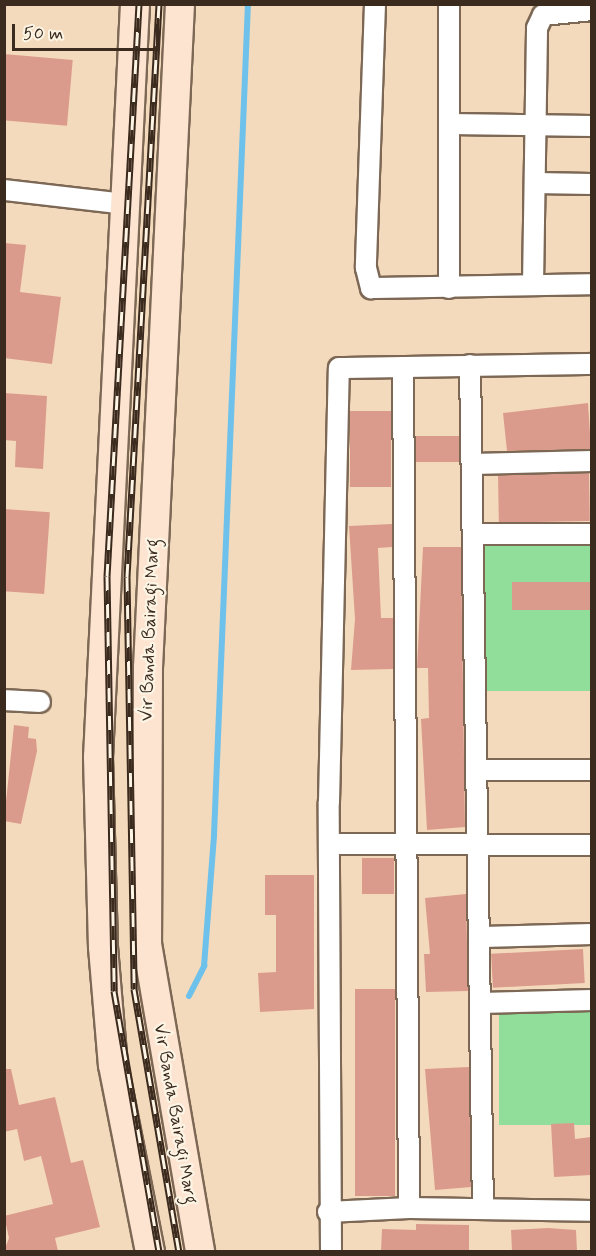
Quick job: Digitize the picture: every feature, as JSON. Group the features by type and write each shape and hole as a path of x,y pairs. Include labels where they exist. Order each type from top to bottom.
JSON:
{"main road":[{"path":"135,4 98,757 103,947 113,1065 150,1251"},
{"name":"Vir Banda Bairagi Marg","path":"180,4 148,668 147,944 200,1251"}],"street":[{"path":"375,4 366,280 381,290 591,284"},
{"path":"449,4 449,288"},
{"path":"533,285 538,20 591,10"},
{"path":"450,124 536,128 591,126"},
{"path":"535,183 591,184"},
{"path":"4,190 125,204"},
{"path":"470,364 475,534 479,846 483,937 481,1002 483,1208"},
{"path":"331,1251 328,1212 329,844 339,368 470,364 591,364"},
{"path":"403,367 410,1208"},
{"path":"473,464 591,461"},
{"path":"475,534 591,534"},
{"path":"4,700 40,702"},
{"path":"478,770 591,770"},
{"path":"329,844 591,845"},
{"path":"483,937 591,934"},
{"path":"481,1002 591,1000"},
{"path":"328,1212 410,1208 591,1211"}],"green space":[{"path":"478,541 591,541 591,691 478,691"},
{"path":"499,1002 591,1002 591,1125 499,1125"}],"building":[{"path":"4,54 73,60 67,126 4,120"},
{"path":"4,243 26,245 20,292 61,297 52,364 4,358"},
{"path":"4,393 47,396 43,469 15,467 16,441 4,440"},
{"path":"588,403 591,449 507,451 503,413"},
{"path":"350,411 391,411 391,487 350,487"},
{"path":"416,436 459,436 459,462 416,462"},
{"path":"589,473 590,521 499,523 498,475"},
{"path":"4,509 50,512 44,594 4,591"},
{"path":"392,524 392,547 378,548 381,618 393,618 393,669 351,670 355,619 349,526"},
{"path":"423,547 461,547 465,827 427,830 421,719 429,718 428,668 417,668"},
{"path":"512,582 591,582 591,610 512,610"},
{"path":"14,725 29,727 28,738 36,739 37,751 21,824 4,821"},
{"path":"362,858 394,858 394,894 362,894"},
{"path":"265,875 314,875 314,1009 260,1012 258,973 276,972 276,915 265,915"},
{"path":"466,894 468,991 426,992 424,954 430,954 425,898"},
{"path":"583,949 585,983 493,988 491,954"},
{"path":"355,989 395,989 395,1196 355,1196"},
{"path":"469,1067 471,1187 435,1190 425,1069"},
{"path":"4,1069 11,1069 19,1105 55,1097 71,1163 83,1160 100,1227 55,1238 58,1251 4,1251 9,1238 4,1216 53,1204 41,1156 24,1161 17,1129 4,1132"},
{"path":"574,1123 575,1139 591,1137 591,1175 554,1177 551,1124"},
{"path":"416,1224 469,1225 469,1251 381,1251 382,1229 416,1230"},
{"path":"548,1228 576,1230 577,1251 512,1251 511,1230"}],"waterway":[{"path":"189,996 204,966 214,835 248,4"}],"railway":[{"path":"139,4 107,576 114,991 159,1252"},
{"path":"159,4 127,577 134,989 179,1252"}]}
